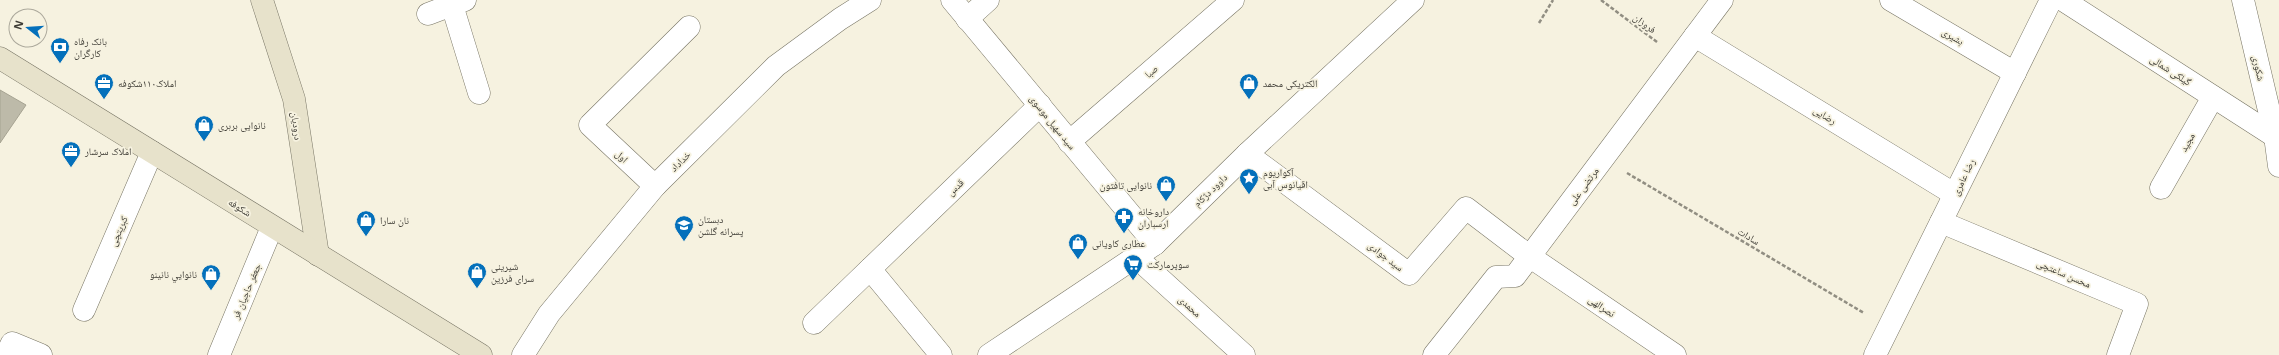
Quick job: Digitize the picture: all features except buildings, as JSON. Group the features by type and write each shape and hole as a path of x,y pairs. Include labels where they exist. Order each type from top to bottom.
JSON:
{"main road":[{"name":"درودیان","path":"262,0 294,99 301,156 318,255"},
{"name":"شکوفه","path":"0,58 318,255 468,352"}],"street":[{"name":"خداداد","path":"524,355 549,314 655,186 776,66 840,19 870,0"},
{"name":"سید سهیل موسوی","path":"952,0 1155,244"},
{"path":"967,19 988,0"},
{"name":"صبا","path":"1069,142 1233,0"},
{"name":"داوود دژکام","path":"989,355 1155,244 1247,154 1413,0"},
{"name":"مرتضی علی","path":"1434,355 1496,277 1514,276 1722,0"},
{"name":"بشیری","path":"1890,0 2015,73"},
{"name":"رضا عامری","path":"1874,355 2051,0"},
{"name":"گيلکی شمالی","path":"2064,0 2277,138"},
{"name":"شکوری","path":"2243,0 2277,138 2279,166"},
{"path":"428,14 459,2 479,93"},
{"name":"اول","path":"655,186 590,125 689,27"},
{"name":"رضایی","path":"1695,36 1954,194"},
{"name":"مجید","path":"2161,188 2213,96"},
{"name":"قدس","path":"814,323 1040,104"},
{"name":"کبریتچی","path":"84,310 152,152"},
{"name":"سید جوادی","path":"1247,154 1409,274 1466,208 1529,256"},
{"name":"محسن ساعتچی","path":"1941,222 2137,304 2118,355"},
{"name":"جعفر حاجیان فر","path":"219,355 272,227"},
{"name":"نصرالهی","path":"1529,256 1675,355"},
{"name":"محمدی","path":"1136,257 1244,355"},
{"path":"870,269 941,355"},
{"path":"9,349 42,355"}],"path":[{"path":"1540,23 1553,0"},
{"name":"فروزان","path":"1601,0 1679,58"},
{"name":"سادات","path":"1603,159 1888,327"}],"place":[{"name":"بانک رفاه کارگران","path":"60,64"},
{"name":"املاک۱۱۰شکوفه","path":"104,100"},
{"name":"الکتریکی محمد","path":"1249,100"},
{"name":"نانوایی بربری","path":"204,142"},
{"name":"املاک سرشار","path":"71,168"},
{"name":"آکواریوم اقیانوس آبی","path":"1249,195"},
{"name":"نانوایی تافتون","path":"1166,202"},
{"name":"داروخانه ارسباران","path":"1124,234"},
{"name":"نان سارا","path":"366,237"},
{"name":"دبستان پسرانه گلشن","path":"684,242"},
{"name":"عطاری کاویانی","path":"1078,260"},
{"name":"سوپرمارکت","path":"1133,281"},
{"name":"شیرینی سرای فرزین","path":"477,289"},
{"name":"نانوايي نانينو","path":"211,291"}]}
